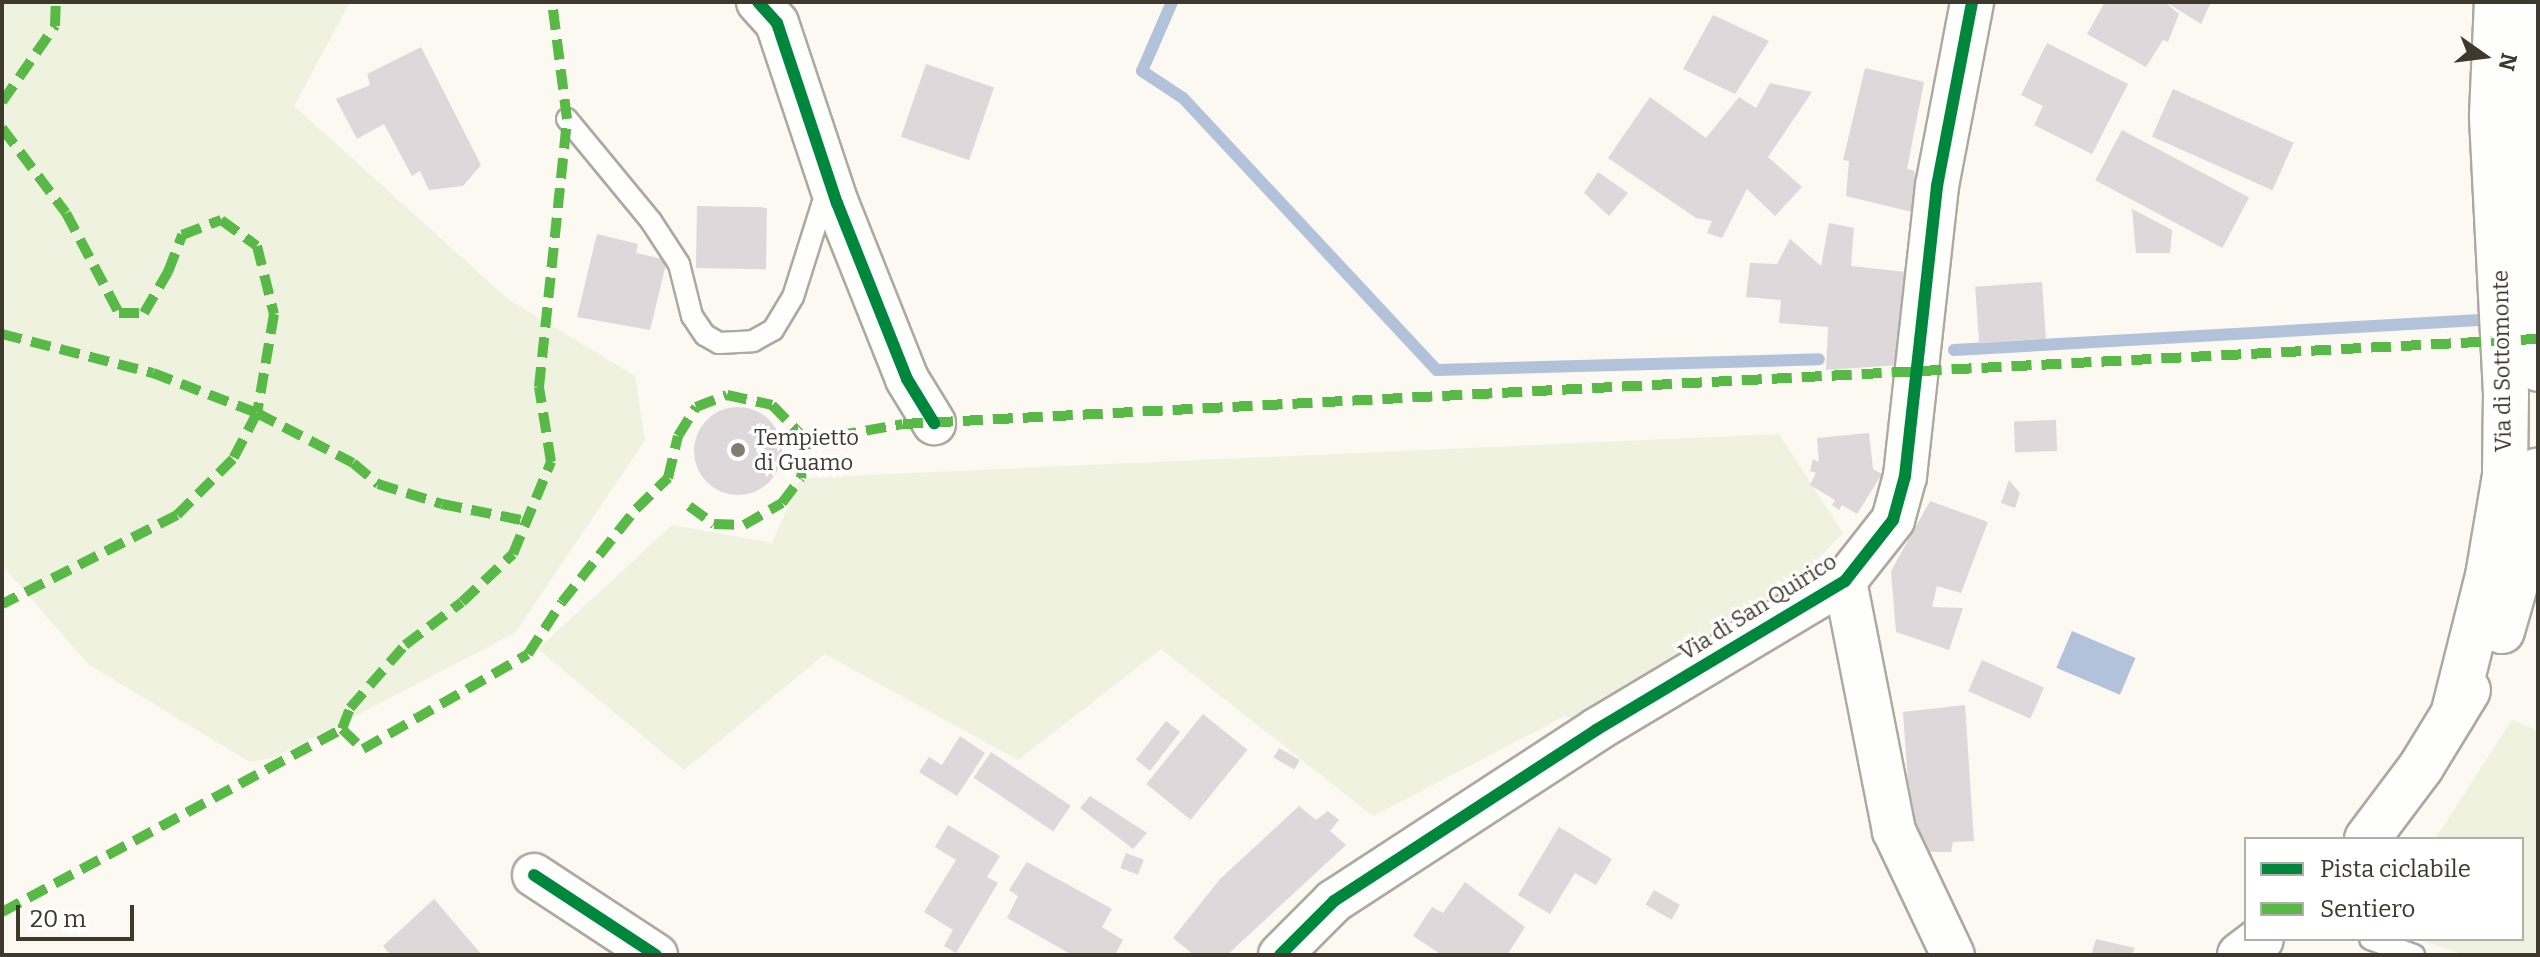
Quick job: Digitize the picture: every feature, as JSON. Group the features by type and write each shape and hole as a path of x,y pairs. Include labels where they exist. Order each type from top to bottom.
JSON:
{"main road":[{"name":"Via di Sottomonte","path":"2453,715 2488,576 2505,475 2506,394 2492,115 2497,2"},
{"name":"Via di Sottomonte","path":"2528,2 2525,147 2538,324 2538,369"},
{"name":"Via di Sottomonte","path":"2368,837 2453,715 2501,632 2531,530 2538,470"},
{"path":"2240,955 2258,941"}],"street":[{"path":"758,2 777,23 837,203 907,379 934,423"},
{"name":"Via di San Quirico","path":"1280,955 1334,901 1596,730 1845,581 1893,520 1905,476 1937,186 1972,2"},
{"path":"1845,581 1894,831 1953,955"},
{"path":"534,875 656,955"}],"lane":[{"path":"567,119 651,221 679,264 692,316 705,335 719,343 753,341 773,330 793,297 822,205 837,203"},
{"path":"2376,941 2414,955"}],"green space":[{"path":"2,2 350,2 294,106 509,300 635,376 645,440 515,633 276,757 250,762 88,664 2,565"},
{"path":"1779,434 1843,533 1799,578 1596,730 1565,716 1373,816 1161,649 1018,760 825,654 684,770 538,649 672,525 772,543 801,478"},
{"path":"2512,720 2538,731 2538,955 2465,955 2423,941 2524,941 2524,837 2436,837"}],"water":[{"path":"2072,631 2136,658 2120,695 2056,668"}],"building":[{"path":"2105,2 2165,2 2179,14 2168,42 2163,40 2146,67 2087,34"},
{"path":"2166,2 2211,2 2201,24"},
{"path":"1713,15 1769,41 1735,94 1683,69"},
{"path":"2047,43 2128,84 2092,154 2034,125 2043,106 2021,95"},
{"path":"421,47 481,165 463,186 429,190 420,171 412,176 384,124 357,139 336,99 370,85 367,74"},
{"path":"926,64 994,87 969,160 901,137"},
{"path":"1865,68 1924,82 1907,169 1915,171 1912,212 1846,196 1849,161 1843,160"},
{"path":"1770,83 1812,92 1768,157 1802,187 1775,216 1747,189 1722,238 1707,233 1712,221 1696,218 1608,158 1650,97 1706,138 1739,97 1756,108"},
{"path":"2173,89 2294,143 2272,190 2152,137"},
{"path":"2122,130 2249,198 2222,248 2095,180"},
{"path":"1598,172 1628,193 1609,216 1584,193"},
{"path":"697,206 767,207 766,269 696,268"},
{"path":"2132,209 2172,230 2170,253 2136,253"},
{"path":"1829,223 1854,228 1851,266 1906,272 1900,365 1826,370 1828,327 1779,323 1781,300 1746,297 1750,263 1777,264 1790,239 1821,266"},
{"path":"597,234 638,244 636,253 667,260 650,330 577,317"},
{"path":"2042,282 2046,339 1979,344 1975,287"},
{"name":"Tempietto di Guamo","path":"738,407 755,411 769,420 778,434 782,451 778,468 769,482 755,491 738,495 721,491 707,482 698,468 694,451 698,434 707,420 721,411"},
{"path":"2056,420 2057,451 2015,452 2014,421"},
{"path":"1869,433 1873,469 1882,474 1857,514 1842,505 1839,510 1832,505 1835,500 1810,485 1816,473 1810,471 1813,459 1819,462 1817,438"},
{"path":"2009,480 2020,493 2015,508 2001,503"},
{"path":"1930,501 1988,522 1961,593 1937,586 1932,607 1963,608 1949,650 1896,632 1891,571"},
{"path":"1982,660 2044,688 2030,719 1968,691"},
{"path":"1965,705 1974,841 1953,842 1951,852 1919,852 1912,840 1903,712"},
{"path":"1203,714 1247,750 1191,820 1146,784"},
{"path":"1166,721 1180,732 1150,771 1136,760"},
{"path":"960,736 985,753 957,796 919,772 929,757 942,765"},
{"path":"1279,748 1300,760 1294,770 1274,758"},
{"path":"991,752 1071,806 1053,831 974,778"},
{"path":"1090,796 1147,833 1133,849 1080,808"},
{"path":"1299,806 1316,820 1328,811 1339,820 1330,831 1346,845 1227,955 1194,955 1173,938 1220,879"},
{"path":"948,825 1000,856 987,877 998,883 956,953 944,946 953,930 924,912 956,860 935,847"},
{"path":"1559,827 1612,859 1596,885 1575,873 1550,914 1518,895"},
{"path":"1126,853 1144,860 1138,875 1120,868"},
{"path":"1027,862 1112,909 1102,927 1123,940 1115,955 1072,955 1007,918 1018,896 1009,890"},
{"path":"1465,882 1525,927 1507,955 1442,955 1413,936 1432,907 1443,913"},
{"path":"1654,890 1680,905 1671,920 1646,905"},
{"path":"434,899 482,955 391,955 383,946"},
{"path":"2096,939 2135,948 2132,955 2091,955"}],"waterway":[{"path":"1172,2 1142,71 1183,98 1437,370 1819,359"},
{"path":"1954,350 2479,320"}],"marked path":[{"path":"2,102 55,26 56,2"},
{"path":"342,729 350,708 405,645 462,602 513,554 551,462 539,387 567,119 552,2"},
{"path":"2,128 66,213 119,313 144,313 168,272 182,235 221,220 257,246 274,314 257,413 233,459 177,515 2,604"},
{"path":"2,334 153,373 257,413 353,463 378,484 442,504 526,521"},
{"path":"2,912 342,729 363,749 528,654 562,602 636,509 668,478 678,436 696,407 727,395 772,405 807,441 903,424 2538,339"},
{"path":"689,506 714,524 744,525 782,503 801,478 807,441"}],"cycle path":[{"path":"758,2 777,23 837,203 907,379 934,423"},
{"path":"1280,955 1334,901 1596,730 1845,581 1893,520 1905,476 1937,186 1972,2"},
{"path":"534,875 656,955"}],"place":[{"name":"Tempietto di Guamo","path":"738,450"}]}
